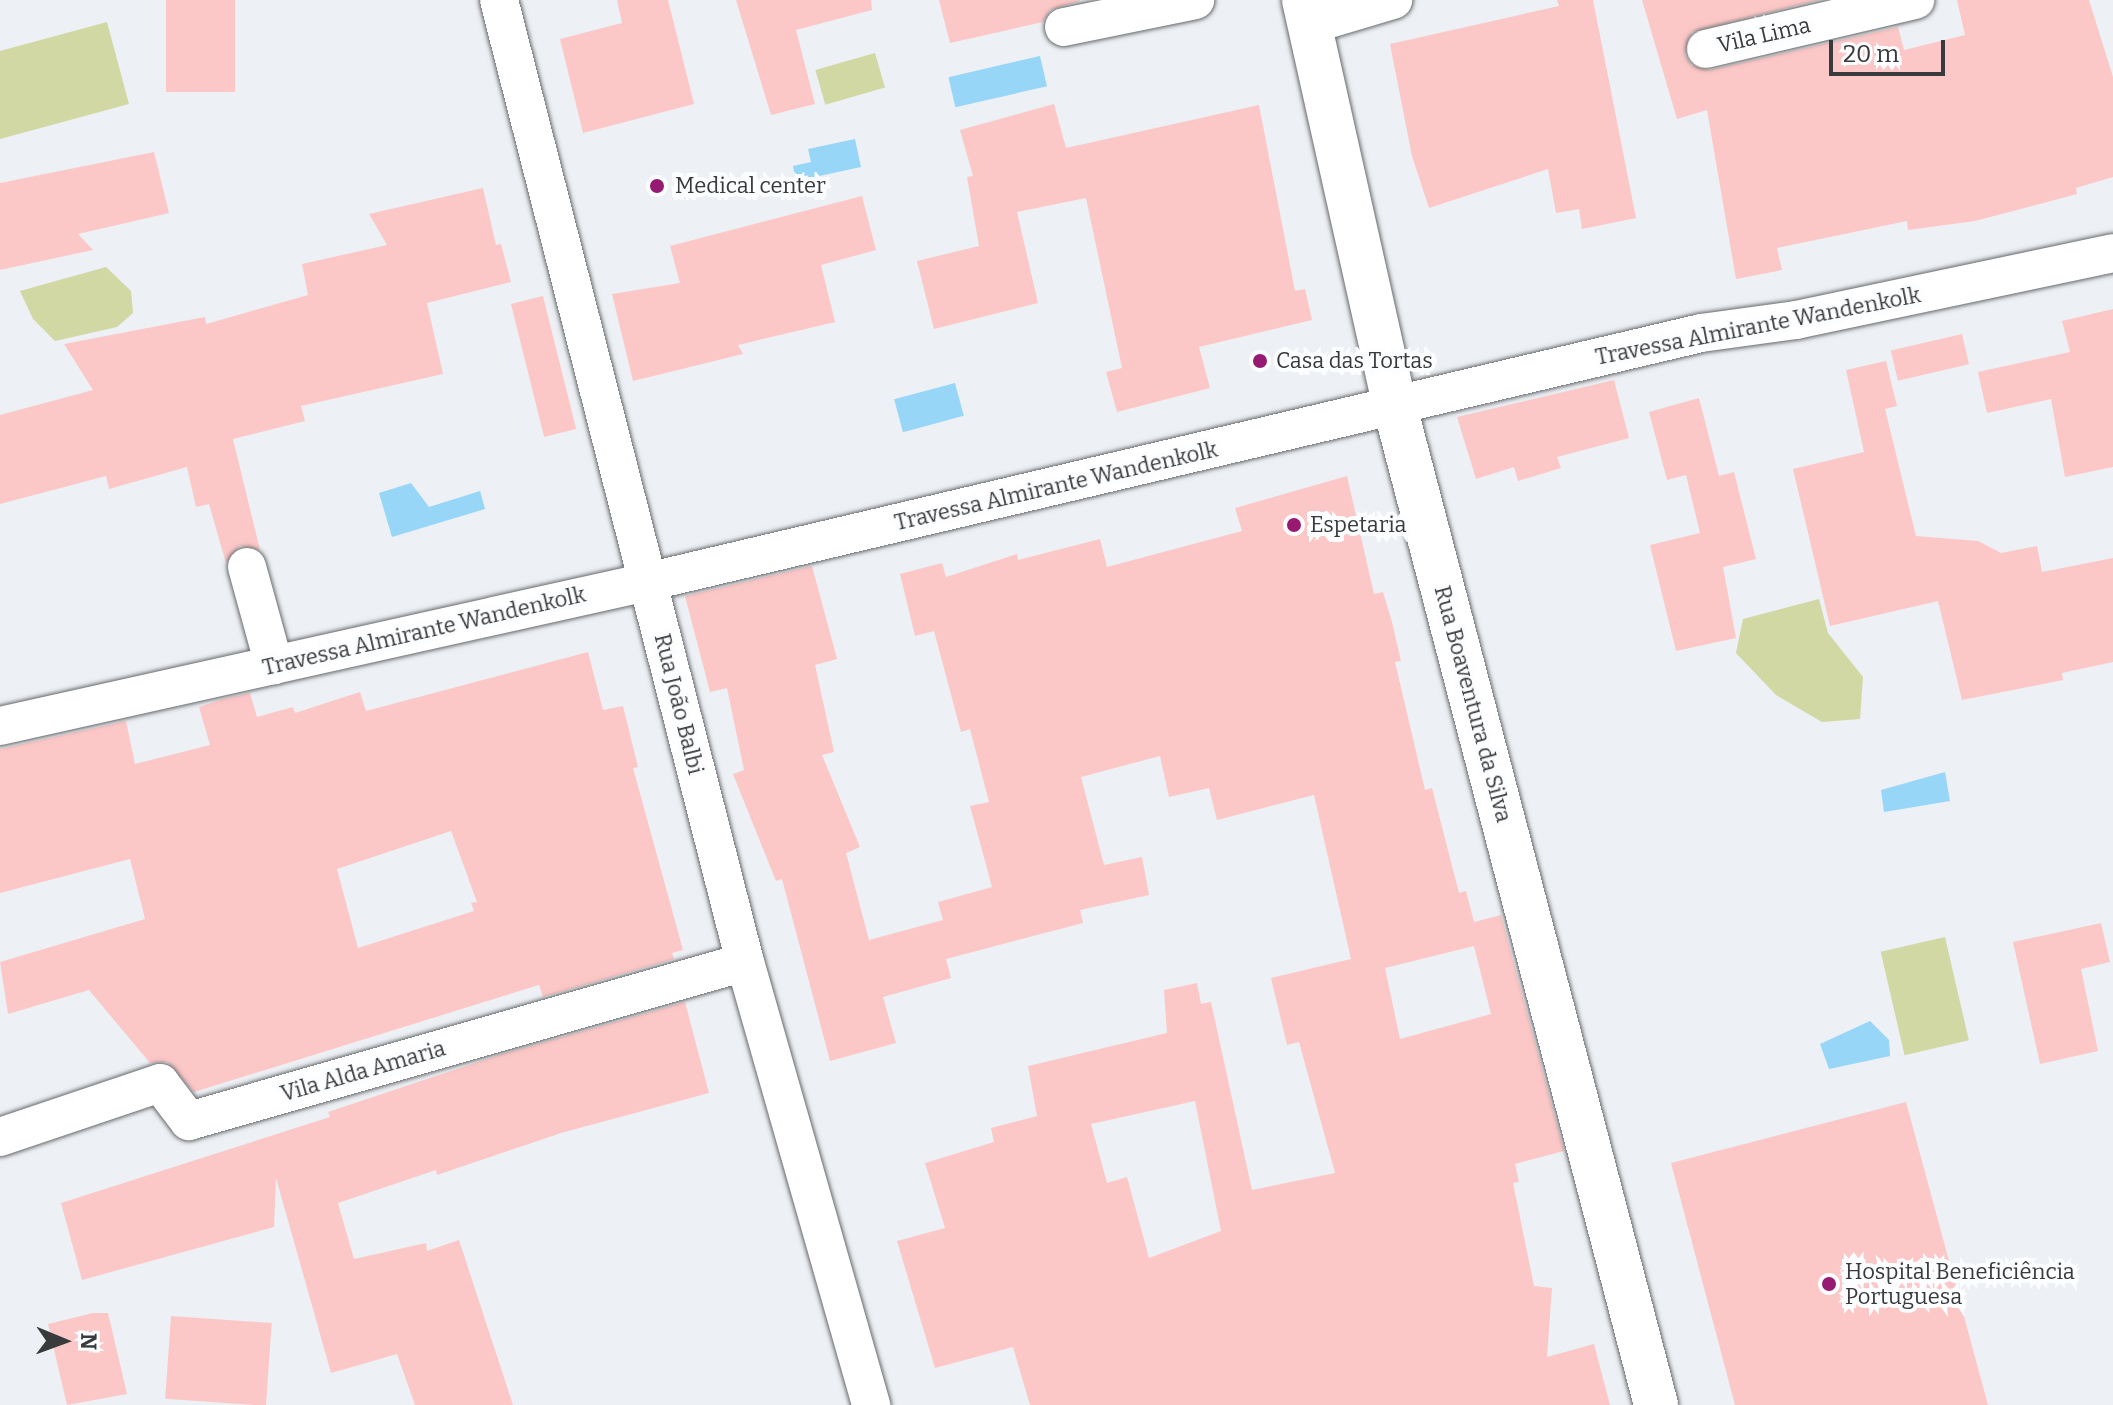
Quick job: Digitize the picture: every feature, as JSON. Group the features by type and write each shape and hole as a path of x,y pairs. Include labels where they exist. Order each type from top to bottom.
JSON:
{"street":[{"name":"Rua João Balbi","path":"499,0 745,962 871,1405"},
{"path":"1064,27 1195,0"},
{"path":"1307,13 1393,0"},
{"name":"Vila Lima","path":"1706,49 1915,0"},
{"name":"Rua Boaventura da Silva","path":"1307,13 1337,128 1395,407 1656,1405"},
{"name":"Travessa Almirante Wandenkolk","path":"0,726 647,582 1701,333 1796,320 2113,253"},
{"path":"247,567 274,665"},
{"name":"Vila Alda Amaria","path":"0,1137 160,1083 189,1121 745,962"}],"green space":[{"path":"107,22 129,104 0,139 0,51"},
{"path":"875,53 885,88 825,105 815,70"},
{"path":"106,267 131,291 133,313 117,327 55,341 33,319 20,291"},
{"path":"1819,599 1828,633 1863,677 1860,719 1822,722 1776,695 1736,653 1743,619"},
{"path":"1945,937 1969,1040 1905,1055 1881,952"}],"water":[{"path":"1040,56 1047,86 955,107 948,77"},
{"path":"855,139 861,167 796,181 793,166 811,162 808,149"},
{"path":"955,383 964,416 903,432 894,399"},
{"path":"411,483 429,507 480,491 485,509 392,537 379,493"},
{"path":"1945,772 1950,801 1884,812 1881,790"},
{"path":"1870,1021 1889,1040 1890,1056 1829,1069 1820,1044"}],"building":[{"path":"166,0 235,0 235,92 166,92"},
{"path":"617,0 668,0 694,104 583,133 560,39 622,23"},
{"path":"736,0 871,0 872,10 796,30 815,104 771,115"},
{"path":"939,0 1080,1 1050,10 1043,22 950,43"},
{"path":"1557,0 1593,0 1636,218 1582,229 1579,209 1556,213 1548,169 1429,208 1412,156 1390,44 1559,6"},
{"path":"1642,0 1819,0 1692,32 1685,55 1691,65 1710,70 1898,27 1904,50 1965,35 1957,0 2089,0 2113,77 2113,177 2076,188 2077,194 1975,221 1908,230 1907,221 1777,248 1782,270 1736,279 1707,110 1677,119"},
{"path":"1054,104 1066,148 1259,105 1295,291 1305,289 1312,320 1199,347 1210,388 1117,412 1106,372 1122,368 1086,198 1017,212 1038,303 934,329 917,261 979,246 967,177 973,176 960,130"},
{"path":"154,152 169,213 78,234 93,250 0,270 0,183"},
{"path":"483,188 496,245 501,244 511,282 427,303 443,374 301,406 305,421 233,439 260,550 240,546 226,563 209,504 196,507 187,467 109,489 106,476 0,504 0,415 93,390 64,344 205,317 206,324 308,295 302,264 387,245 369,214"},
{"path":"862,196 876,250 821,265 835,322 738,345 743,354 633,381 612,294 680,283 670,246"},
{"path":"543,296 576,429 544,437 511,304"},
{"path":"2113,309 2113,467 2065,477 2051,399 1987,413 1978,372 2070,352 2062,321"},
{"path":"1962,334 1969,364 1898,381 1891,350"},
{"path":"1886,361 1897,406 1885,409 1916,536 1978,541 2001,553 2037,546 2042,572 2113,558 2113,662 2062,673 2063,680 1962,700 1938,601 1830,626 1793,469 1864,452 1846,370"},
{"path":"1614,380 1629,438 1557,457 1561,468 1518,481 1514,467 1476,479 1457,417"},
{"path":"1699,398 1719,476 1734,472 1756,559 1723,567 1736,638 1676,651 1650,545 1700,533 1686,475 1667,480 1649,412"},
{"path":"1347,476 1374,594 1383,592 1392,622 1401,661 1395,662 1425,790 1432,788 1459,893 1466,891 1474,922 1501,915 1564,1151 1515,1164 1519,1182 1513,1183 1534,1286 1552,1288 1547,1357 1594,1344 1610,1405 1030,1405 1013,1347 935,1368 897,1241 945,1228 925,1163 994,1142 991,1128 1037,1116 1028,1066 1167,1033 1164,990 1197,983 1201,1004 1211,1002 1252,1190 1335,1173 1299,1042 1287,1045 1271,978 1351,959 1314,795 1217,820 1209,788 1169,797 1160,756 1081,777 1104,865 1142,857 1149,895 1080,910 1083,923 946,959 951,978 883,997 896,1043 830,1061 782,879 776,881 733,774 744,770 727,688 710,692 685,596 812,566 837,659 815,665 834,752 822,755 860,847 846,853 869,940 943,920 938,902 992,887 970,806 989,802 970,729 961,732 934,631 915,636 900,574 942,563 946,577 1017,554 1018,560 1100,539 1107,567 1242,531 1235,508","holes":["1474,946 1491,1014 1400,1039 1385,968","1195,1101 1221,1231 1149,1258 1127,1177 1107,1183 1091,1124"]},
{"path":"588,652 603,710 623,706 638,767 633,768 683,950 672,953 674,959 543,997 539,985 194,1092 167,1062 150,1063 89,990 8,1014 0,962 145,919 130,859 0,893 0,749 126,721 135,764 210,745 199,707 250,693 257,717 293,707 295,713 360,692 366,711","holes":["451,831 477,902 471,903 474,911 358,948 337,869"]},
{"path":"2101,923 2110,962 2081,969 2098,1051 2040,1064 2013,942"},
{"path":"685,1002 709,1093 561,1133 437,1175 436,1170 338,1203 354,1259 426,1243 427,1251 459,1240 513,1405 415,1405 397,1354 331,1373 276,1178 274,1227 82,1280 61,1203 330,1117 328,1112 499,1055"},
{"name":"Hospital Beneficiência Portuguesa","path":"1906,1102 1988,1405 1735,1405 1671,1163"},
{"path":"93,1313 108,1313 127,1394 67,1405 48,1324"},
{"path":"171,1316 272,1323 266,1405 165,1399"}],"place":[{"name":"Medical center","path":"657,186"},
{"name":"Casa das Tortas","path":"1260,361"},
{"name":"Espetaria","path":"1294,525"},
{"name":"Hospital Beneficiência Portuguesa","path":"1829,1284"}]}
